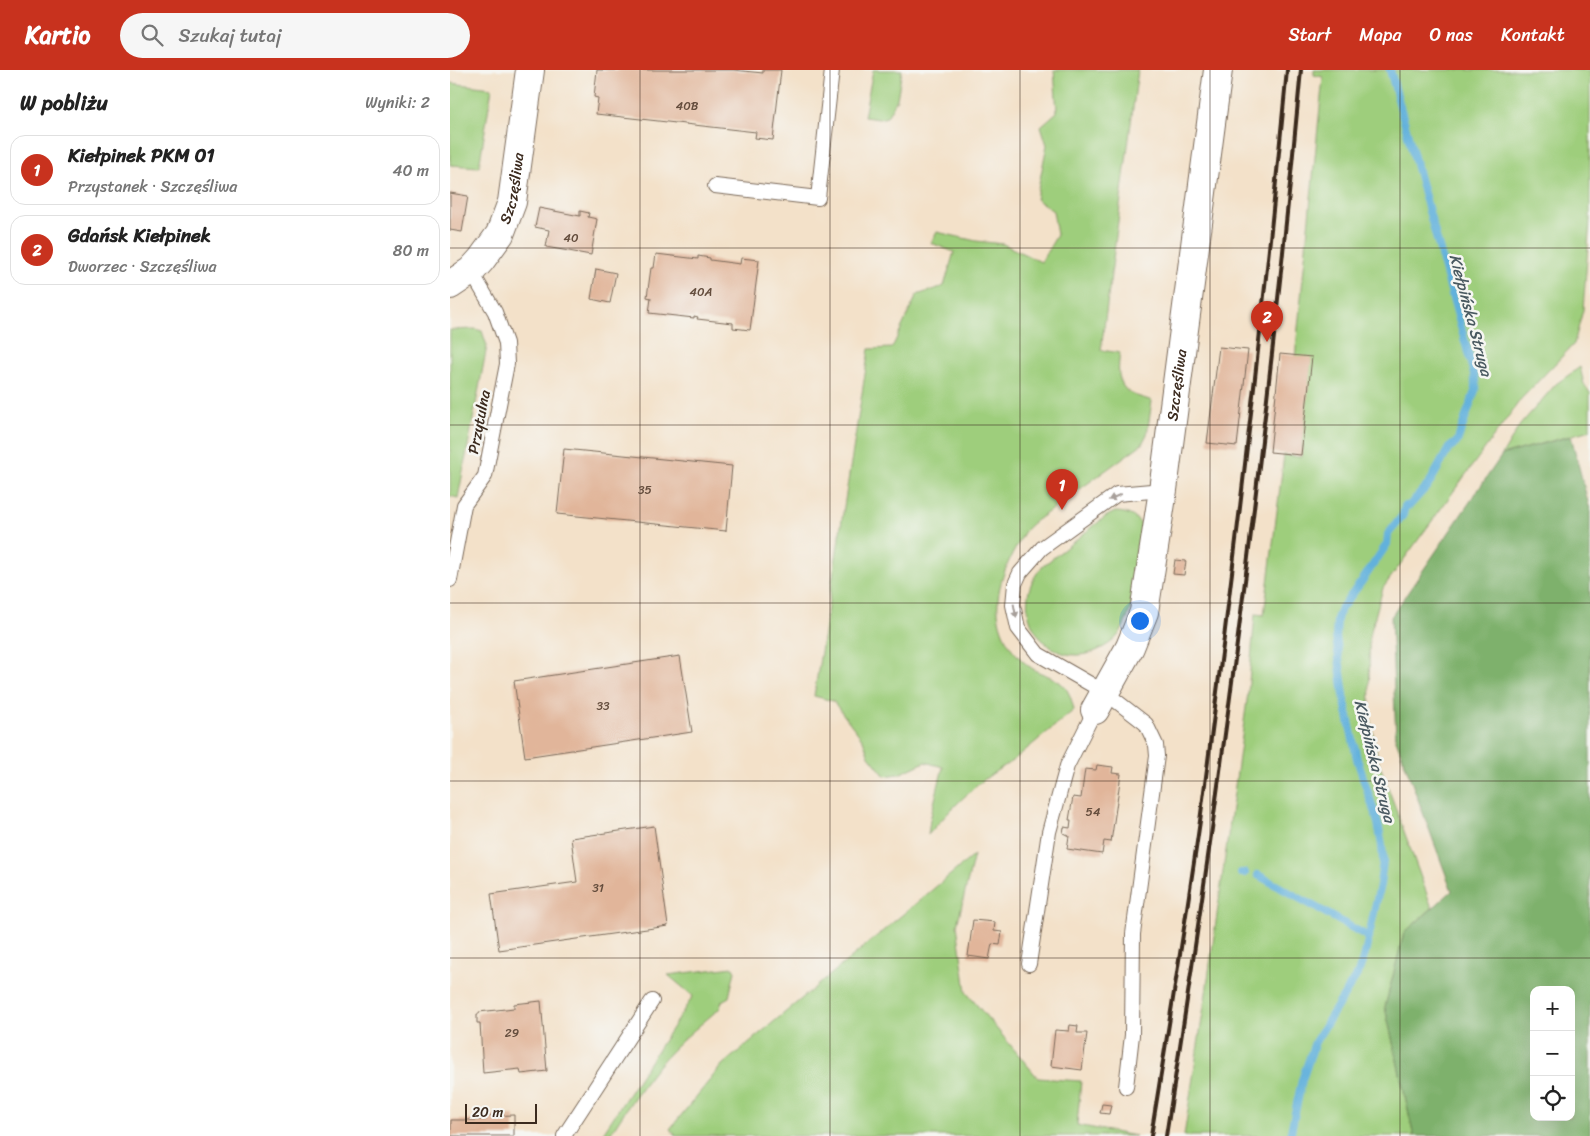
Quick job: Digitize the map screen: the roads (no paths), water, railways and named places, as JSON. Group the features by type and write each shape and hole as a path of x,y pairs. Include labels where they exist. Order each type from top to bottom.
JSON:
{"street":[{"name":"Szczęśliwa","path":"460,278 481,260 500,234 512,202 530,70"},
{"name":"Szczęśliwa","path":"1101,702 1130,648 1144,612 1163,490 1218,70"}],"lane":[{"path":"715,186 818,198 832,70"},
{"name":"Przytulna","path":"450,580 464,505 485,476 507,364 506,343 495,312 460,278"},
{"path":"1126,1087 1132,1035 1133,934 1157,756 1156,745 1146,724 1101,702 1038,654 1018,628 1013,604 1015,584 1020,573 1042,548 1117,494 1163,490"},
{"path":"1029,964 1049,832 1067,766 1079,739 1101,702"},
{"path":"564,1136 652,1001"}],"waterway":[{"name":"Kiełpińska Struga","path":"1290,1136 1302,1080 1315,1042 1358,973 1365,954 1380,885 1383,861 1378,823 1357,759 1345,702 1336,637 1337,619 1340,610 1387,544 1388,534 1403,515 1405,506 1409,506 1429,484 1449,448 1457,442 1476,388 1474,374 1390,70"},
{"path":"1258,875 1367,936"}],"railway":[{"path":"1151,1136 1194,860 1225,633 1258,352 1287,70"},
{"path":"1166,1136 1225,737 1259,471 1301,70"}],"place":[{"name":"Gdańsk Kiełpinek","path":"1267,342"},
{"name":"Kiełpinek PKM 01","path":"1062,510"}]}
